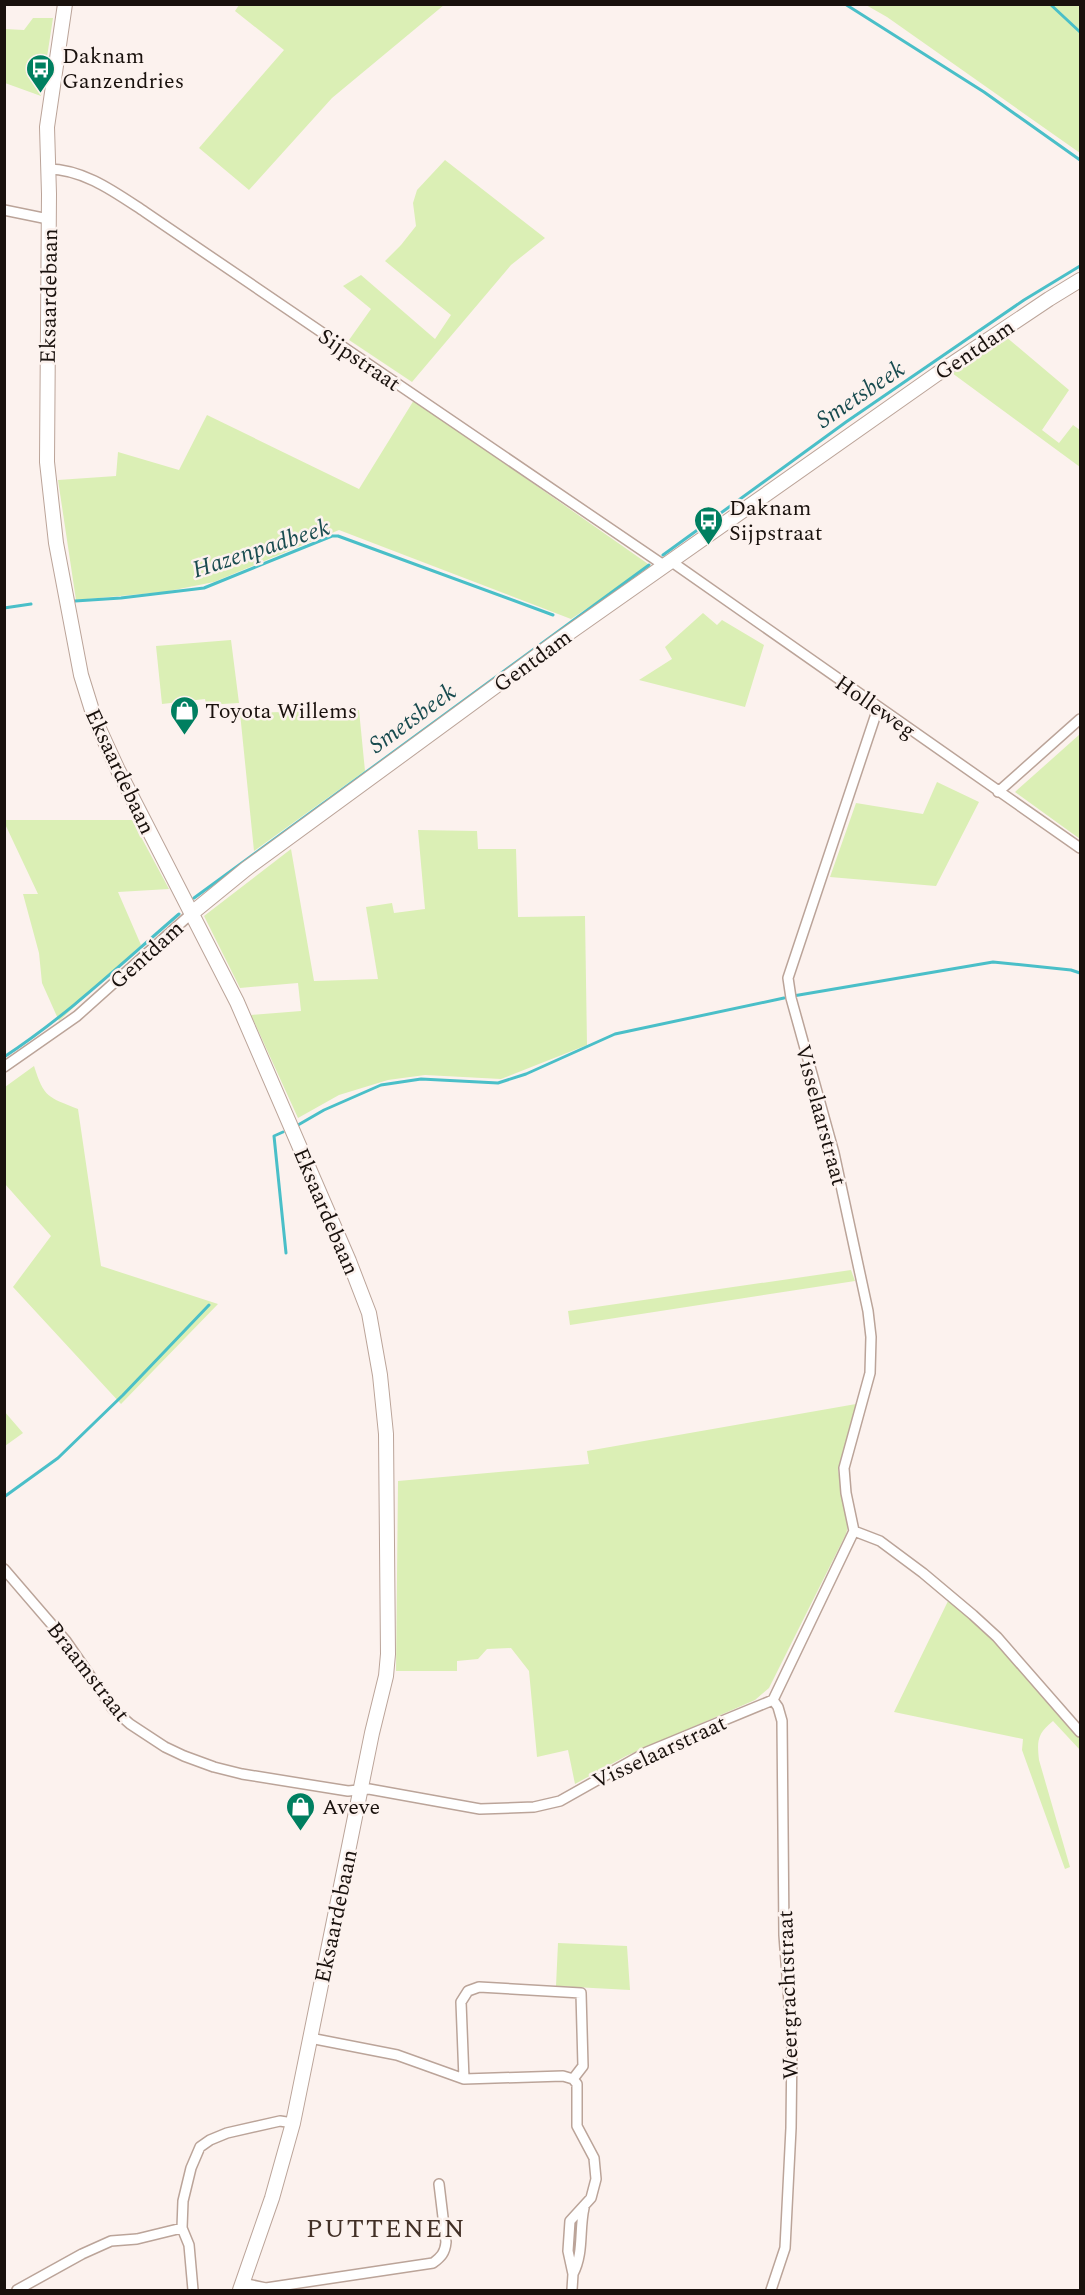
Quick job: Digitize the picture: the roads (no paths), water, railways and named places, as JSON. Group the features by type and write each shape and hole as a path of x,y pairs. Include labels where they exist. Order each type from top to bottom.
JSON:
{"main road":[{"name":"Eksaardebaan","path":"65,4 47,127 46,462 55,534 81,675 106,747 241,1012 350,1261 369,1313 377,1349 386,1434 388,1654 386,1676 293,2123 272,2198 241,2287"},
{"name":"Gentdam","path":"192,913 246,869 416,743 937,374 1080,280"}],"street":[{"name":"Sijpstraat","path":"48,168 66,170 95,181 139,208 668,564"},
{"path":"4,210 48,219"},
{"name":"Holleweg","path":"668,564 1080,848"},
{"name":"Visselaarstraat","path":"854,1531 846,1493 844,1468 870,1374 868,1311 834,1153 790,998 788,978 878,708"},
{"path":"998,792 1080,719"},
{"name":"Gentdam","path":"4,1067 72,1020 192,913"},
{"path":"773,1700 854,1531 879,1541 923,1573 973,1615 997,1637 1080,1732"},
{"name":"Braamstraat","path":"4,1569 66,1641 113,1709 147,1736 184,1756 226,1771 348,1791 361,1790"},
{"name":"Visselaarstraat","path":"361,1790 369,1789 480,1809 542,1805 560,1801 647,1752 773,1700"},
{"name":"Weergrachtstraat","path":"771,2290 784,2248 792,2042 784,1935 782,1721 778,1707 773,1700"},
{"path":"464,2079 461,2002 468,1991 479,1987 581,1993 583,2066 573,2079"},
{"path":"310,2038 397,2055 464,2079 563,2076 573,2079 577,2085 578,2126 594,2158 596,2180 591,2198 570,2221 568,2251 573,2274 572,2290"},
{"path":"193,2290 189,2246 182,2228 183,2200 191,2168 200,2147 227,2133 280,2121 293,2123"},
{"name":"Eksaardebaan","path":"241,2287 266,2288 433,2263 442,2257 447,2242 439,2184"},
{"path":"17,2290 82,2254 111,2241 137,2239 182,2228"}],"waterway":[{"path":"845,4 984,92 1080,160"},
{"path":"1050,4 1080,32"},
{"name":"Smetsbeek","path":"663,555 846,422 1024,300 1080,266"},
{"name":"Hazenpadbeek","path":"75,601 204,588 332,536 338,536 553,615"},
{"name":"Smetsbeek","path":"194,898 649,565"},
{"name":"Hazenpadbeek","path":"4,608 31,604"},
{"name":"Smetsbeek","path":"4,1057 72,1006 179,914"},
{"path":"793,996 993,962 1071,970 1080,973"},
{"path":"298,1125 324,1110 381,1085 421,1079 498,1083 526,1074 615,1034 784,998"},
{"path":"283,1132 274,1136 286,1253"},
{"path":"4,1497 58,1458 123,1395 209,1305"}],"place":[{"name":"Daknam Ganzendries","path":"41,94"},
{"name":"Daknam Sijpstraat","path":"708,546"},
{"name":"Toyota Willems","path":"184,736"},
{"name":"Aveve","path":"301,1832"}],"district":[{"name":"PUTTENEN","path":"386,2228"}]}
